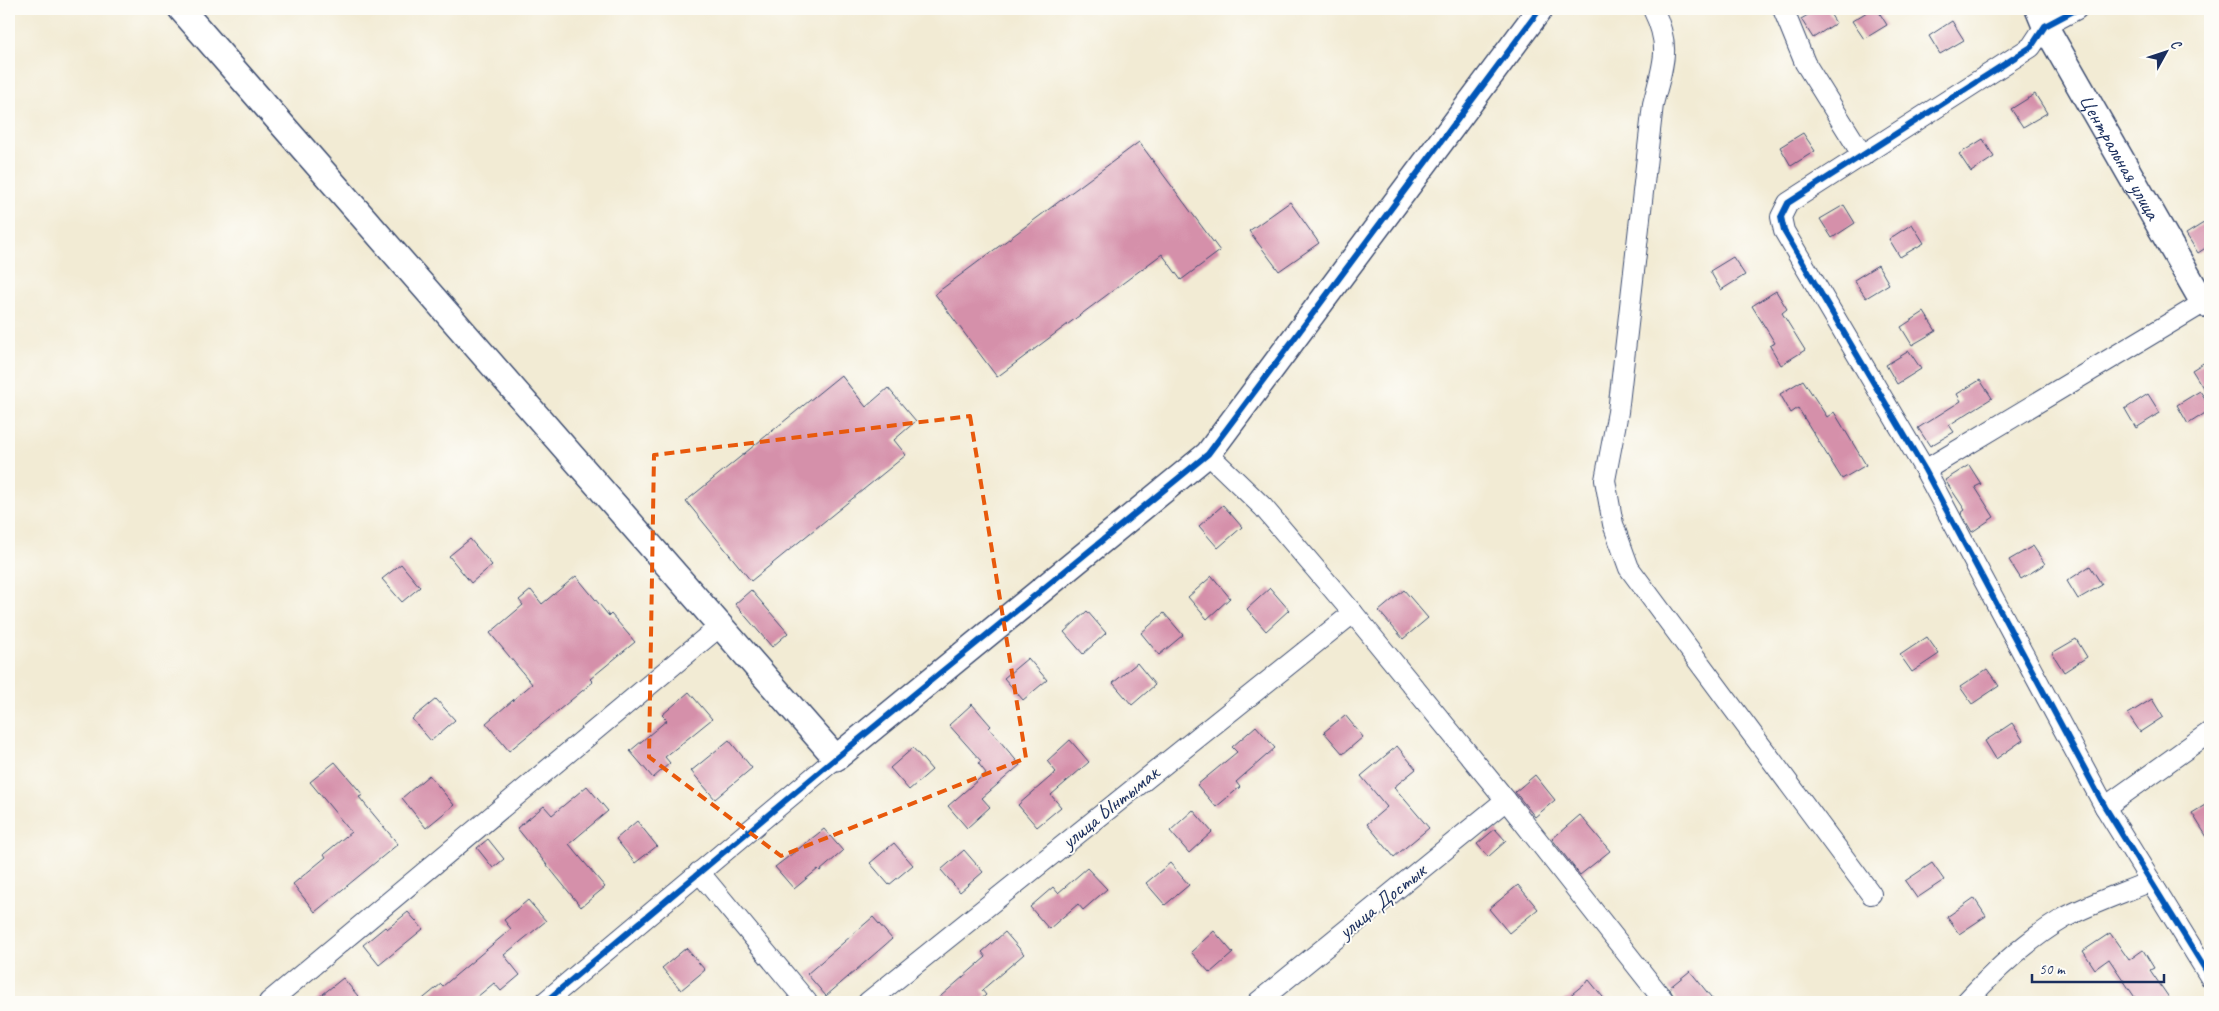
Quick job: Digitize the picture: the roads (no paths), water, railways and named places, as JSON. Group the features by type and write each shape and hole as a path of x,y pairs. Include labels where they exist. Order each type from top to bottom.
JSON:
{"street":[{"path":"181,9 836,758"},
{"path":"545,1002 836,758 1208,454 1540,9"},
{"path":"1653,9 1662,28 1666,54 1653,104 1618,412 1606,480 1613,524 1629,568 1872,894"},
{"path":"1782,9 1805,63 1863,156"},
{"path":"2077,9 2042,17 2031,47 1788,204 1781,217 1784,231 1925,470 2105,807 2210,977"},
{"name":"Центральная улица","path":"2042,17 2207,302"},
{"path":"1925,470 2207,302"},
{"path":"1208,454 1263,507 1353,613 1506,800 1657,999"},
{"name":"улица Ынтымак","path":"868,1002 1353,613"},
{"path":"269,1002 720,626"},
{"path":"2105,807 2210,732"},
{"name":"улица Достык","path":"1258,1002 1506,800"},
{"path":"699,872 807,1002"},
{"path":"1966,1002 1986,980 2014,955 2058,922 2151,881"}]}
